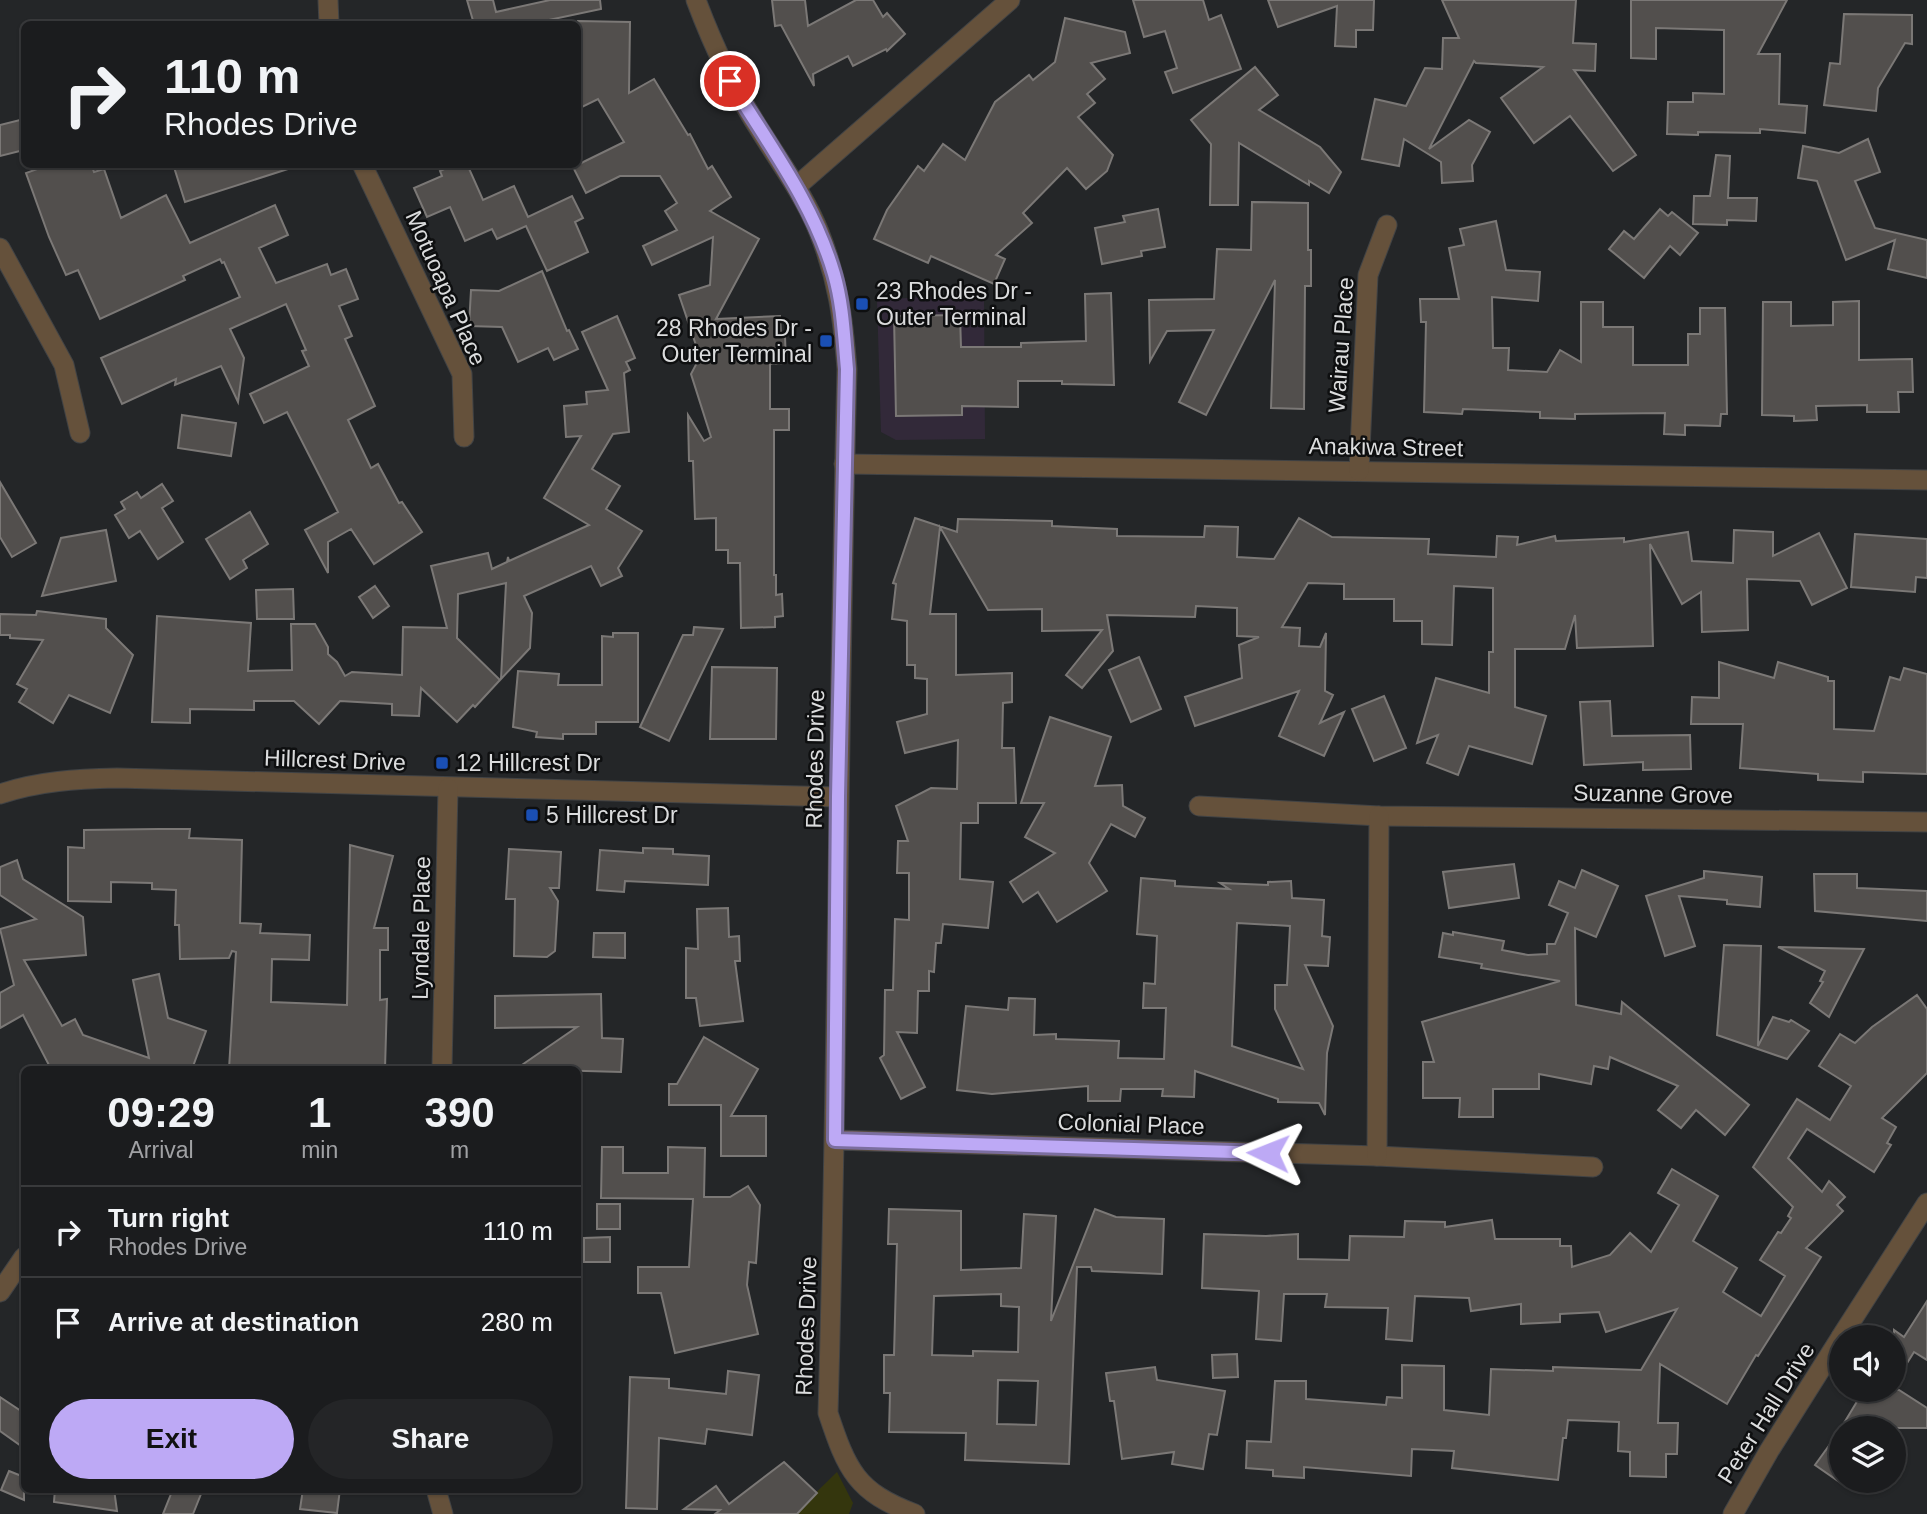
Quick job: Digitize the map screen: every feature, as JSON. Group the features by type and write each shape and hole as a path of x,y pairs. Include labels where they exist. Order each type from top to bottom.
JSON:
{"street":[{"path":"328,0 329,21"},
{"name":"Rhodes Drive","path":"696,0 730,81 797,186 823,241 842,312 847,369 828,1413 840,1449 854,1476 888,1504 915,1514"},
{"path":"797,186 1010,0"},
{"name":"Motuoapa Place","path":"364,168 462,374 464,437"},
{"name":"Wairau Place","path":"1359,471 1368,275 1387,225"},
{"path":"0,248 64,365 80,433"},
{"name":"Anakiwa Street","path":"844,464 1927,480"},
{"name":"Hillcrest Drive","path":"0,794 30,784 91,778 838,797"},
{"name":"Lyndale Place","path":"442,1066 449,788"},
{"name":"Suzanne Grove","path":"1199,806 1379,816 1927,822"},
{"path":"1377,1156 1379,816"},
{"name":"Colonial Place","path":"835,1140 1377,1156 1593,1167"},
{"name":"Peter Hall Drive","path":"1849,1325 1927,1203"},
{"path":"0,1292 21,1261"},
{"name":"Peter Hall Drive","path":"1733,1514 1829,1356"},
{"path":"437,1493 443,1514"}],"shaded area":[{"path":"984,293 985,439 896,440 881,432 877,300"},
{"path":"837,1472 853,1503 849,1514 794,1514"}],"building":[{"path":"467,0 493,0 496,12 550,0 600,0 601,9 544,21 473,21"},
{"path":"772,0 805,0 808,26 856,0 873,0 883,17 887,13 905,34 887,51 886,49 853,66 848,56 813,74 814,86 781,25 775,26"},
{"path":"1133,0 1203,0 1209,20 1221,15 1241,69 1173,93 1165,72 1177,68 1165,31 1144,37"},
{"path":"1268,0 1374,0 1373,30 1356,30 1356,47 1335,46 1337,6 1278,27"},
{"path":"1442,0 1576,0 1573,43 1596,44 1595,71 1574,70 1636,155 1613,171 1570,116 1534,143 1501,98 1543,67 1474,61 1429,149 1469,120 1490,132 1472,165 1473,181 1442,183 1441,162 1404,139 1399,166 1362,159 1375,99 1406,106 1425,68 1442,69 1443,38 1459,38"},
{"path":"1631,0 1787,0 1758,54 1780,54 1779,104 1807,106 1805,133 1760,129 1760,133 1667,134 1668,102 1693,102 1693,93 1724,94 1724,30 1656,28 1656,59 1631,58"},
{"path":"1844,14 1912,15 1912,44 1905,43 1878,88 1876,111 1824,105 1830,63 1840,64"},
{"path":"1065,18 1125,32 1130,53 1091,63 1105,79 1087,94 1095,103 1078,117 1113,155 1107,171 1086,189 1067,168 1023,213 1032,223 996,255 1005,259 994,284 931,256 928,263 874,239 887,210 918,166 924,171 943,144 965,160 995,102 1029,75 1033,80 1055,62"},
{"path":"581,21 630,22 629,93 654,79 688,135 690,134 708,169 712,166 731,197 710,211 759,239 716,319 780,316 781,336 785,336 786,363 770,364 770,409 789,409 789,430 774,430 774,575 776,595 782,594 783,616 775,617 775,627 741,628 740,563 728,563 728,550 716,550 716,518 695,519 688,415 704,441 711,437 691,374 700,357 679,295 710,285 713,237 652,265 643,246 677,230 665,211 677,203 660,176 620,176 586,193 574,168 581,168 581,163 624,142 598,99 581,108"},
{"path":"1255,67 1278,95 1259,110 1320,147 1341,172 1329,193 1309,181 1309,185 1239,143 1238,205 1210,205 1211,144 1191,120"},
{"path":"21,120 21,151 0,156 0,125"},
{"path":"1868,139 1880,172 1855,181 1875,228 1927,240 1927,278 1888,269 1895,240 1846,260 1817,181 1798,178 1803,146 1839,153"},
{"path":"1716,155 1730,156 1728,198 1757,198 1756,221 1727,220 1727,225 1693,224 1694,196 1710,196"},
{"path":"40,168 92,168 94,172 104,169 121,218 166,195 190,243 275,205 288,235 259,248 276,283 327,264 331,275 346,269 358,299 339,306 352,336 345,339 375,406 348,420 371,468 378,464 399,503 402,502 422,532 374,564 351,529 328,542 328,573 305,530 338,512 287,412 264,423 250,394 309,366 302,351 306,350 286,304 230,329 244,358 238,402 221,366 175,385 176,379 122,404 101,358 240,297 224,262 220,259 183,276 185,280 100,319 78,270 66,275 26,173"},
{"path":"174,168 288,168 288,169 185,202"},
{"path":"446,168 469,168 483,200 514,186 528,217 572,196 583,218 575,222 588,252 547,271 526,226 497,239 492,229 465,241 450,207 427,217 414,188 442,176 440,171"},
{"path":"1252,202 1308,203 1311,286 1305,286 1304,409 1271,408 1275,280 1206,415 1179,402 1214,330 1167,331 1150,361 1149,300 1214,299 1217,249 1251,250"},
{"path":"1158,209 1165,247 1141,251 1142,256 1102,264 1095,228 1125,222 1123,216"},
{"path":"1660,209 1668,216 1672,212 1698,233 1680,255 1670,246 1644,278 1609,249 1624,231 1634,239"},
{"path":"1496,221 1506,270 1540,272 1538,301 1492,297 1493,348 1509,348 1508,370 1547,372 1560,350 1581,362 1581,302 1603,302 1603,327 1633,327 1633,365 1688,365 1688,334 1700,334 1700,308 1725,308 1727,414 1721,414 1720,426 1685,425 1685,435 1664,434 1665,413 1575,414 1575,419 1540,418 1540,412 1463,409 1462,414 1424,412 1426,322 1421,322 1420,299 1459,299 1449,248 1464,245 1460,229"},
{"path":"542,271 567,331 569,330 578,349 554,360 548,348 518,362 502,327 469,326 471,290 499,291"},
{"path":"1111,293 1114,385 1018,381 1018,407 962,406 962,415 896,416 894,316 960,315 961,347 1021,347 1021,343 1086,341 1085,294"},
{"path":"1859,301 1859,360 1912,359 1913,392 1898,392 1899,412 1867,412 1867,405 1816,406 1817,420 1794,421 1794,416 1762,415 1763,302 1791,302 1791,326 1833,325 1833,302"},
{"path":"617,316 635,358 626,362 630,370 624,373 629,432 613,434 592,469 620,486 606,509 642,531 618,568 622,576 601,586 591,566 524,596 532,613 530,648 501,679 506,583 458,594 457,638 500,680 475,707 473,705 457,722 421,688 419,716 392,715 392,704 340,701 319,724 294,701 254,701 254,710 190,709 190,723 152,722 157,616 251,623 248,671 292,670 291,624 315,624 328,647 328,654 337,662 345,676 352,672 402,675 403,627 447,628 431,566 488,553 492,569 507,562 508,557 509,561 589,525 544,498 581,436 566,437 564,406 587,404 586,392 608,390 582,332"},
{"path":"182,415 236,423 231,456 178,448"},
{"path":"0,482 36,543 12,557 0,537"},
{"path":"162,484 173,501 162,508 183,542 158,559 140,531 129,538 115,515 125,509 121,502 137,492 141,498"},
{"path":"250,512 268,544 243,560 247,568 230,579 206,539"},
{"path":"915,518 957,532 958,519 1052,521 1052,526 1117,529 1117,536 1204,537 1205,526 1238,527 1237,557 1274,559 1299,518 1332,537 1429,539 1428,554 1496,557 1497,536 1518,537 1517,545 1555,536 1556,541 1624,538 1624,542 1688,532 1692,561 1733,563 1734,530 1773,532 1773,556 1819,533 1847,588 1812,605 1800,581 1747,579 1748,630 1702,632 1701,592 1682,604 1650,544 1653,646 1577,648 1575,615 1565,649 1515,649 1515,707 1546,716 1532,764 1469,746 1458,775 1427,763 1438,735 1417,743 1436,678 1489,693 1489,652 1493,652 1493,588 1454,586 1452,645 1422,644 1422,621 1394,621 1394,599 1344,599 1344,584 1308,583 1282,627 1300,628 1299,646 1320,647 1326,633 1325,691 1333,695 1320,723 1344,712 1324,756 1279,736 1299,691 1195,726 1185,697 1242,678 1239,645 1259,637 1237,636 1237,608 1196,606 1195,617 1107,615 1113,651 1082,688 1066,675 1102,630 1042,631 1042,609 988,610 940,527 930,614 956,614 956,675 1012,673 1012,702 1003,703 1002,748 1014,748 1016,803 978,803 978,823 961,823 960,879 993,882 988,928 943,924 941,943 936,943 934,972 929,971 929,991 918,991 917,1033 897,1032 925,1087 901,1099 880,1058 884,1055 885,990 893,990 895,919 909,920 909,873 897,873 898,841 908,841 896,806 931,788 957,789 958,740 905,753 897,722 927,714 927,679 915,678 915,665 907,665 907,621 892,619 896,584 893,583"},
{"path":"106,530 116,581 42,596 61,538"},
{"path":"1855,534 1927,539 1927,578 1916,577 1915,592 1851,587"},
{"path":"375,586 389,606 373,618 359,597"},
{"path":"293,589 294,619 257,619 256,590"},
{"path":"37,611 106,619 106,628 133,655 110,713 69,695 53,723 19,702 27,689 17,684 43,640 0,635 0,614 36,615"},
{"path":"694,627 723,629 669,741 640,727 683,635 693,635"},
{"path":"613,633 638,633 638,722 596,722 596,734 563,734 563,739 536,737 537,732 513,727 518,671 559,674 558,685 602,685 602,636 613,637"},
{"path":"1139,657 1161,709 1131,722 1109,670"},
{"path":"1719,662 1774,678 1778,662 1828,677 1828,681 1834,681 1834,729 1874,731 1890,677 1900,680 1904,668 1927,674 1927,774 1863,772 1863,782 1818,780 1818,774 1740,768 1743,724 1691,724 1692,697 1719,698"},
{"path":"712,667 777,668 776,739 710,739"},
{"path":"1384,696 1406,748 1374,761 1352,709"},
{"path":"1610,701 1612,736 1690,735 1691,769 1643,770 1643,762 1584,765 1580,702"},
{"path":"1050,717 1111,737 1095,786 1122,785 1123,806 1145,818 1135,837 1111,824 1089,863 1107,891 1057,922 1038,892 1023,902 1010,882 1055,853 1025,837 1044,803 1021,803"},
{"path":"190,829 189,838 242,840 240,923 261,924 260,933 310,935 309,960 272,959 271,1002 347,1005 350,845 393,856 374,928 388,928 388,950 380,950 380,1000 387,999 385,1066 229,1066 236,952 232,951 229,958 180,959 179,925 175,925 176,890 152,889 152,883 111,882 111,902 68,901 68,847 84,848 84,830"},
{"path":"643,848 673,849 673,854 709,856 708,885 625,881 624,892 597,890 600,850 643,853"},
{"path":"509,849 561,852 559,888 550,888 558,901 555,951 547,957 514,956 515,899 506,899"},
{"path":"17,860 23,879 83,917 86,955 24,960 62,1026 75,1019 83,1035 149,1058 133,980 159,974 168,1018 206,1031 193,1066 49,1066 23,1015 0,1028 0,993 14,985 0,929 36,919 0,895 0,867"},
{"path":"1514,864 1519,898 1449,908 1443,872"},
{"path":"1582,870 1618,886 1596,937 1575,928 1576,1005 1621,1014 1622,1002 1749,1105 1725,1135 1696,1110 1681,1128 1658,1110 1678,1086 1610,1057 1608,1069 1594,1066 1591,1084 1539,1074 1539,1089 1493,1089 1493,1117 1459,1117 1460,1098 1423,1098 1423,1062 1434,1062 1422,1022 1560,981 1481,968 1482,964 1439,957 1443,933 1453,935 1453,932 1504,941 1502,950 1528,955 1547,954 1547,944 1555,944 1568,913 1549,905 1559,881 1575,888"},
{"path":"1704,871 1762,877 1760,907 1727,904 1727,900 1679,896 1695,946 1665,956 1646,896 1704,878"},
{"path":"1814,874 1857,874 1857,888 1927,891 1927,921 1815,911"},
{"path":"1141,878 1175,881 1175,886 1229,889 1220,883 1268,885 1268,882 1291,881 1292,898 1324,900 1322,936 1330,937 1328,966 1305,965 1333,1026 1327,1053 1325,1115 1319,1103 1278,1102 1278,1099 1195,1071 1194,1097 1162,1096 1163,1089 1121,1089 1120,1101 1088,1101 1088,1086 992,1094 957,1090 966,1006 1008,1010 1009,998 1035,999 1034,1035 1056,1034 1056,1039 1119,1041 1118,1058 1164,1059 1166,1008 1143,1008 1144,983 1155,984 1157,936 1137,934","holes":["1237,923 1290,926 1287,985 1275,985 1275,1009 1303,1069 1232,1046"]},
{"path":"728,908 729,937 739,936 740,961 735,961 743,1021 700,1026 696,998 686,998 686,948 698,949 697,909"},
{"path":"594,933 625,933 625,958 593,957"},
{"path":"1724,945 1761,946 1758,1046 1773,1017 1789,1022 1791,1020 1809,1031 1787,1059 1717,1035"},
{"path":"1778,947 1864,949 1829,1017 1810,1003 1823,982 1820,981 1825,971"},
{"path":"601,994 602,1038 623,1039 621,1072 581,1071 581,1066 520,1066 577,1027 495,1028 495,996"},
{"path":"1917,995 1927,1009 1927,1073 1882,1118 1896,1127 1887,1143 1891,1145 1874,1172 1807,1129 1788,1158 1822,1192 1829,1181 1845,1197 1837,1205 1843,1211 1806,1248 1821,1257 1727,1404 1660,1364 1658,1423 1678,1423 1677,1454 1666,1454 1666,1477 1630,1476 1630,1452 1618,1451 1619,1422 1568,1420 1558,1480 1452,1468 1454,1451 1412,1449 1411,1476 1304,1467 1304,1478 1273,1476 1273,1470 1246,1468 1247,1441 1271,1442 1275,1381 1306,1381 1306,1399 1386,1405 1387,1397 1402,1398 1402,1365 1444,1366 1444,1410 1489,1415 1491,1369 1553,1371 1553,1367 1641,1370 1677,1309 1606,1332 1599,1312 1560,1314 1560,1322 1521,1324 1521,1304 1471,1311 1469,1298 1415,1296 1412,1341 1386,1339 1388,1308 1325,1307 1327,1294 1284,1294 1281,1341 1256,1339 1259,1291 1202,1288 1204,1234 1298,1234 1298,1259 1349,1260 1350,1236 1404,1237 1405,1221 1445,1222 1445,1227 1492,1220 1495,1239 1560,1239 1560,1246 1571,1246 1572,1267 1610,1255 1630,1233 1651,1252 1679,1205 1658,1193 1672,1169 1718,1196 1693,1241 1737,1268 1723,1292 1761,1316 1785,1276 1760,1260 1778,1232 1781,1233 1791,1218 1788,1216 1793,1207 1753,1167 1797,1099 1830,1120 1851,1086 1819,1066 1840,1034 1855,1043 1872,1027"},
{"path":"704,1037 758,1069 731,1116 766,1116 766,1156 721,1156 721,1105 669,1105 669,1084 677,1084"},
{"path":"602,1147 623,1147 623,1173 668,1173 668,1147 705,1148 704,1197 730,1197 748,1186 760,1205 756,1263 749,1262 747,1285 758,1334 675,1353 661,1293 638,1293 638,1267 689,1267 693,1199 601,1198"},
{"path":"597,1204 620,1204 620,1229 597,1229"},
{"path":"889,1209 961,1211 961,1270 1021,1268 1024,1214 1056,1216 1051,1321 1095,1209 1116,1217 1164,1219 1162,1274 1092,1271 1091,1267 1077,1267 1069,1464 965,1460 966,1433 889,1432 890,1393 884,1393 884,1355 894,1355 897,1244 888,1244","holes":["1001,1294 1001,1306 1019,1307 1018,1352 973,1351 973,1356 932,1355 934,1296","998,1380 1038,1381 1036,1425 997,1424"]},
{"path":"610,1237 610,1262 584,1262 584,1238"},
{"path":"1927,1301 1927,1360 1914,1352 1906,1365 1906,1334"},
{"path":"1237,1354 1238,1377 1213,1378 1212,1355"},
{"path":"1155,1367 1157,1380 1225,1391 1217,1435 1209,1434 1203,1469 1172,1464 1174,1452 1122,1459 1114,1401 1110,1401 1106,1373"},
{"path":"728,1371 759,1375 752,1435 707,1429 705,1444 659,1438 657,1509 626,1508 630,1377 669,1379 669,1388 726,1394"},
{"path":"1906,1394 1927,1408 1927,1428 1906,1428 1906,1416 1848,1416 1857,1402 1906,1402"},
{"path":"0,1397 21,1411 21,1446 0,1431"},
{"path":"1829,1446 1829,1475 1815,1465"},
{"path":"784,1462 817,1493 797,1514 715,1514 720,1510 684,1509 716,1486 729,1504"},
{"path":"9,1471 21,1476 21,1493 24,1493 24,1500 1,1490"},
{"path":"55,1493 115,1493 117,1511 54,1502"},
{"path":"171,1493 201,1493 193,1514 163,1514"},
{"path":"302,1493 340,1493 337,1513 300,1509"}],"place":[{"name":"23 Rhodes Dr - Outer Terminal","path":"862,304"},
{"name":"28 Rhodes Dr - Outer Terminal","path":"826,341"},
{"name":"12 Hillcrest Dr","path":"442,763"},
{"name":"5 Hillcrest Dr","path":"532,815"}],"route":[{"path":"730,81 797,186 819,230 834,274 842,312 847,369 838,797 835,1140 1268,1153"}]}
